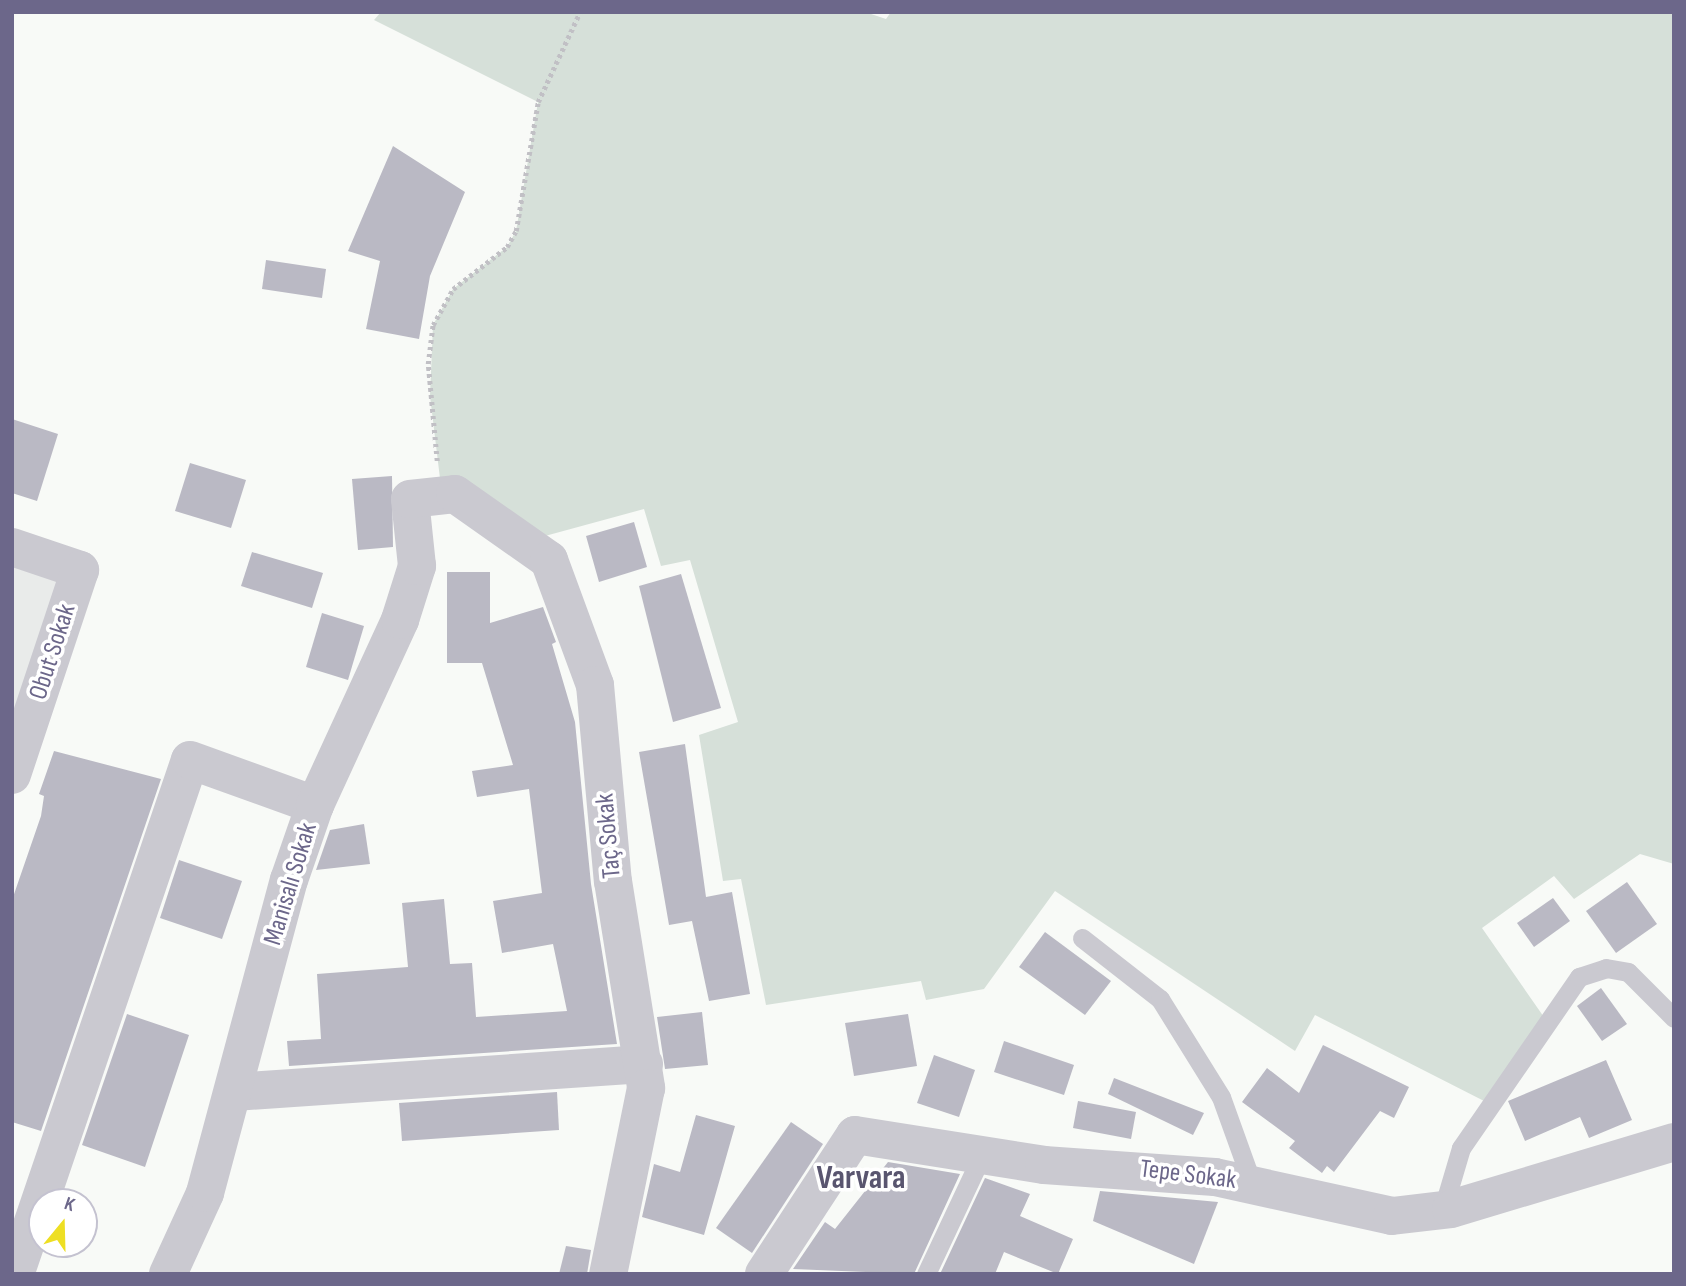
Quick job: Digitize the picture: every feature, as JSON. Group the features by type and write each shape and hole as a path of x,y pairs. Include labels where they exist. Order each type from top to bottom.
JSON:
{"street":[{"name":"Taç Sokak","path":"426,497 455,494 549,559 565,592 595,685 613,881 646,1088 608,1274"},
{"name":"Manisalı Sokak","path":"168,1274 205,1193 289,880 316,806 376,679 413,576 426,497"},
{"name":"Obut Sokak","path":"12,547 80,570 12,775"},
{"path":"24,1268 190,760 316,806"},
{"path":"234,1092 644,1064"},
{"name":"Tepe Sokak","path":"764,1274 855,1135 982,1155 1252,1183 1392,1216 1442,1212 1674,1142"}],"lane":[{"path":"1082,938 1160,999 1221,1097 1252,1183"},
{"path":"1442,1212 1461,1148 1579,977 1606,968 1629,972 1674,1018"},
{"path":"926,1274 982,1155"}],"path":[{"path":"426,497 433,325 453,289 507,247 516,231 538,102 580,12"}],"shaded area":[{"path":"381,12 865,12 886,19 891,12 1674,12 1674,864 1640,854 1574,899 1554,876 1482,928 1546,1020 1488,1103 1315,1015 1295,1051 1055,891 984,989 926,1000 921,981 766,1005 741,879 723,881 699,735 738,722 690,560 661,566 644,509 523,542 442,495 430,396 433,325 453,289 507,247 516,231 538,102 374,20"},
{"path":"12,547 80,570 12,775"}],"building":[{"path":"393,146 465,192 430,276 419,339 366,329 380,261 348,251"},
{"path":"266,260 326,269 322,298 262,289"},
{"path":"12,419 58,434 37,501 12,493"},
{"path":"190,463 246,480 231,528 175,511"},
{"path":"392,476 393,547 358,550 352,479"},
{"path":"634,522 647,567 599,582 586,536"},
{"path":"252,552 323,573 312,608 241,586"},
{"path":"447,572 490,572 490,623 543,607 556,642 552,644 575,722 591,884 617,1044 289,1066 287,1041 321,1039 317,974 408,967 402,903 444,899 450,964 472,963 476,1017 567,1011 553,944 502,953 493,901 542,893 529,789 477,797 472,771 513,765 482,663 447,663"},
{"path":"681,574 721,708 673,722 639,586"},
{"path":"322,613 364,626 348,680 306,667"},
{"path":"685,744 706,897 732,892 750,994 709,1001 692,921 669,925 639,752"},
{"path":"54,751 161,779 41,1131 12,1122 12,900 41,816 44,796 39,794"},
{"path":"364,824 370,864 316,870 330,830"},
{"path":"179,860 242,881 222,939 160,918"},
{"path":"1627,882 1657,924 1616,953 1586,911"},
{"path":"1553,898 1570,921 1534,947 1517,923"},
{"path":"1045,932 1111,981 1085,1015 1019,967"},
{"path":"1601,988 1627,1024 1602,1041 1577,1006"},
{"path":"702,1012 708,1065 665,1069 657,1017"},
{"path":"127,1014 189,1035 145,1167 82,1145"},
{"path":"908,1014 917,1066 854,1076 845,1023"},
{"path":"1004,1041 1074,1065 1064,1095 994,1072"},
{"path":"1323,1045 1409,1087 1394,1118 1380,1111 1334,1172 1327,1166 1322,1173 1289,1148 1295,1141 1242,1102 1267,1068 1299,1093"},
{"path":"934,1055 975,1070 959,1117 917,1103"},
{"path":"1606,1060 1632,1120 1589,1138 1580,1117 1525,1141 1508,1101"},
{"path":"1114,1078 1204,1113 1193,1135 1108,1094"},
{"path":"557,1092 559,1130 402,1141 399,1103"},
{"path":"1078,1101 1136,1112 1131,1139 1073,1128"},
{"path":"696,1115 735,1126 704,1235 642,1217 654,1164 680,1172"},
{"path":"791,1122 823,1144 752,1253 716,1228"},
{"path":"888,1162 960,1174 914,1274 793,1269 825,1222 835,1229"},
{"path":"985,1178 1030,1194 1020,1216 1073,1239 1058,1274 1004,1252 995,1274 940,1274"},
{"path":"1100,1191 1218,1202 1194,1264 1093,1221"},
{"path":"566,1246 591,1250 587,1274 559,1274"}],"district":[{"name":"Varvara","path":"861,1179"}]}
